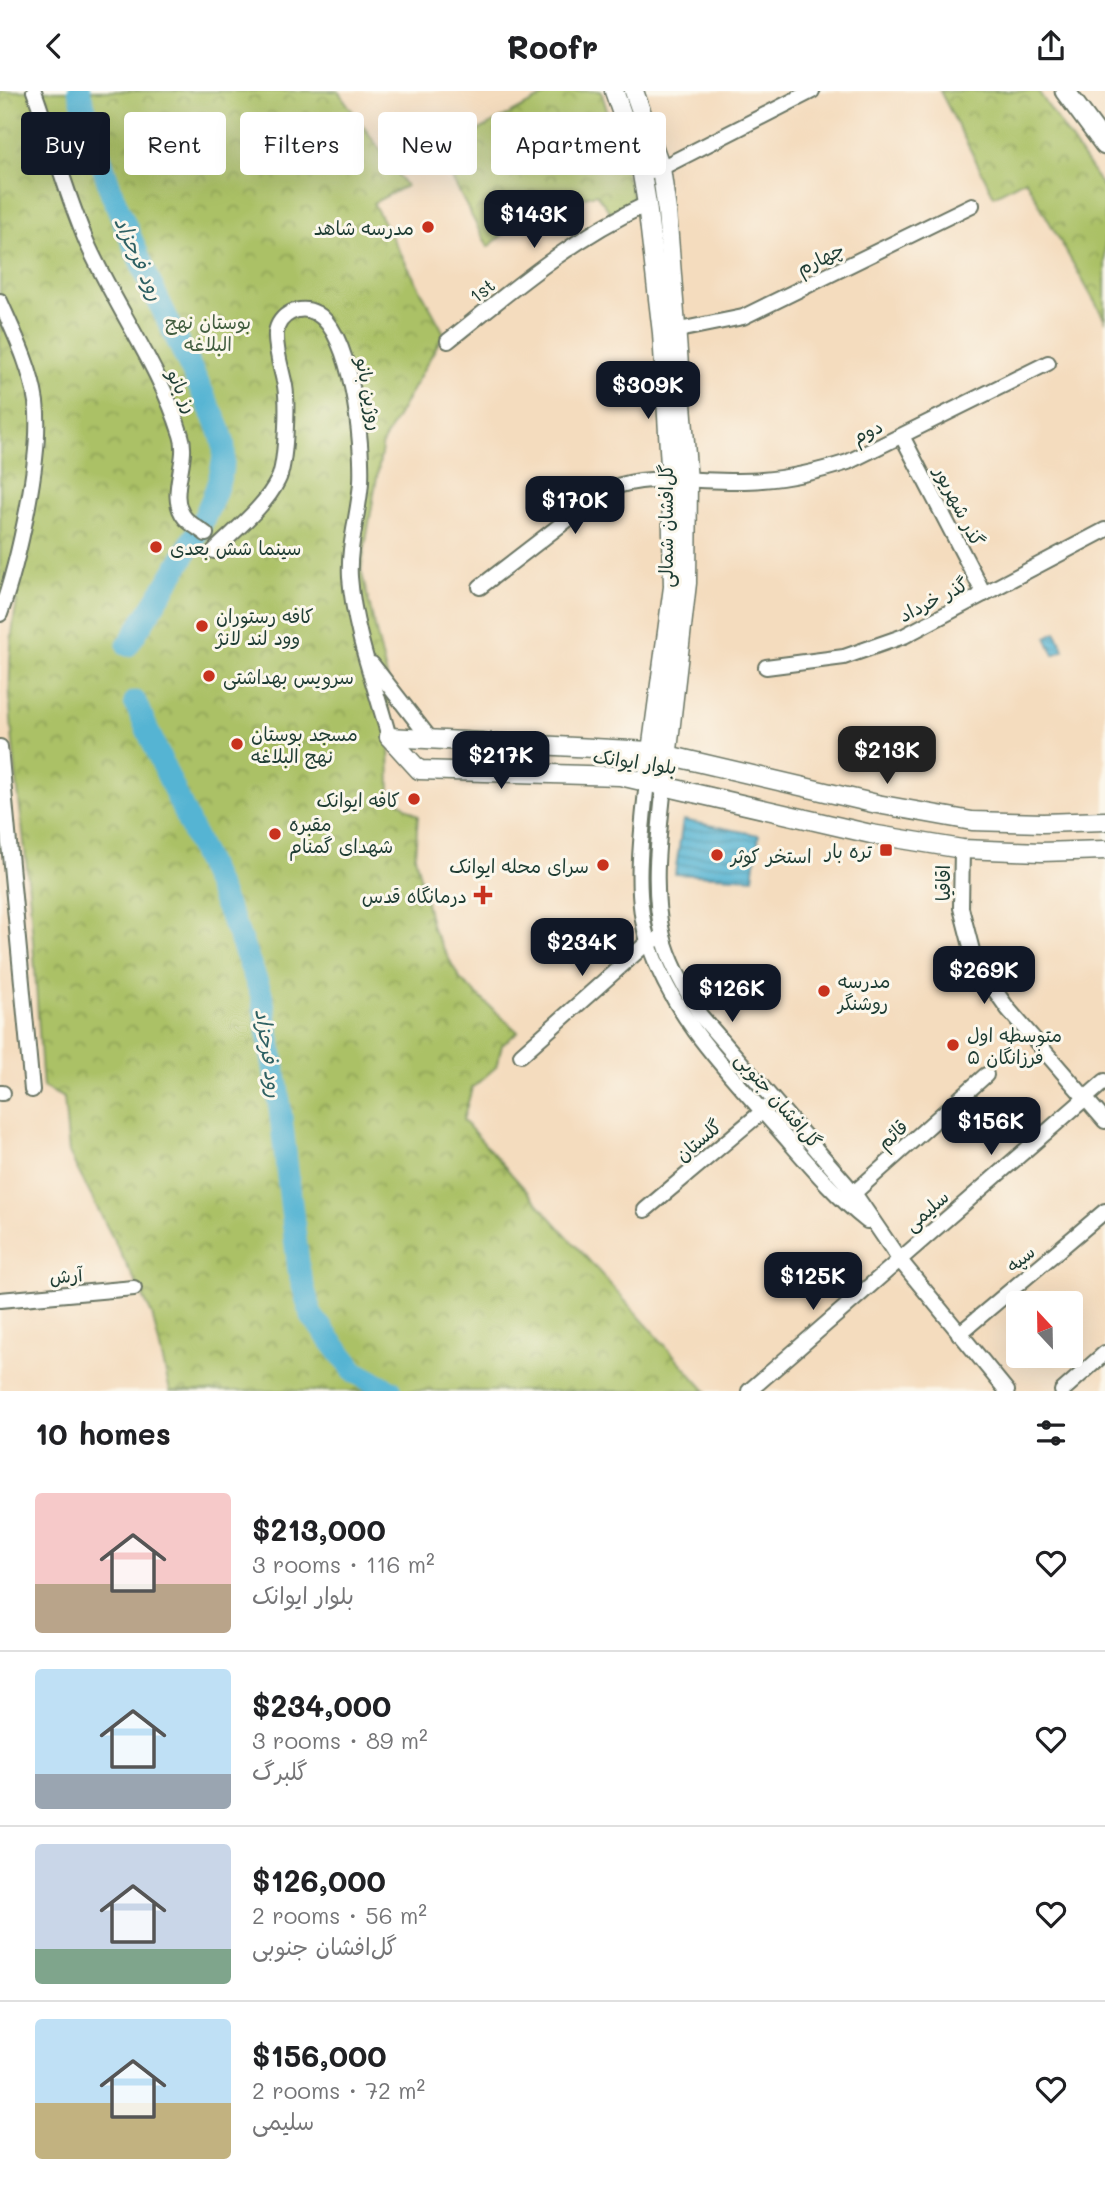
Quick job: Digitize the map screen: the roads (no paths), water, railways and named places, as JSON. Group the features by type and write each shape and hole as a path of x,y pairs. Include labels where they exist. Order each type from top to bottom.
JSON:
{"highway":[{"path":"1065,91 1105,145"}],"main road":[{"name":"گل‌افشان شمالی","path":"614,91 621,112"},
{"name":"گل‌افشان شمالی","path":"634,91 641,112"},
{"name":"گل‌افشان شمالی","path":"642,175 670,332"},
{"name":"گل‌افشان شمالی","path":"656,783 668,756 688,583 661,175"},
{"name":"گل‌افشان شمالی","path":"656,783 650,751 673,587 680,482"},
{"name":"بلوار ایوانک","path":"389,737 650,751 877,804 972,821 1043,824 1105,821"},
{"name":"بلوار ایوانک","path":"389,737 419,770 590,775 656,783 871,834 962,849 1041,852 1105,850"}],"street":[{"name":"رز بانو","path":"34,91 86,242 163,391 181,435 185,450 177,497 186,519 206,534"},
{"path":"666,166 812,91"},
{"name":"1st","path":"448,341 553,257 600,227 647,204"},
{"name":"چهارم","path":"670,332 743,317 972,205"},
{"path":"0,301 23,355 36,403 36,454 0,614"},
{"name":"روژین بانو","path":"214,551 249,517 279,479 285,435 286,390 276,334 283,318 290,313 306,309 315,312 327,324 342,352 352,381 360,449 360,482 350,575 354,608 368,659"},
{"name":"دوم","path":"480,587 606,491 629,480 761,481 823,470 848,462 1048,363"},
{"name":"گذر شهریور","path":"902,436 984,594"},
{"name":"گذر خرداد","path":"766,667 844,657 904,636 1105,530"},
{"path":"368,659 389,737"},
{"path":"368,659 431,740"},
{"path":"0,747 7,901 32,1090"},
{"name":"گل‌افشان جنوبی","path":"656,783 657,856 663,938 700,1015 854,1193 899,1259 1007,1391"},
{"name":"گل‌افشان جنوبی","path":"656,783 640,855 648,942 668,991 687,1022 763,1111 843,1202 876,1228"},
{"name":"اقاقیا","path":"962,849 961,908 975,962 1008,1009 1105,1121"},
{"path":"521,1055 648,942 663,938"},
{"name":"قائم","path":"854,1193 986,1075"},
{"name":"سلیمی","path":"749,1391 1105,1081"},
{"name":"گلستان","path":"645,1210 776,1101"},
{"name":"سپه","path":"959,1333 1105,1212"},
{"name":"آرش","path":"0,1300 134,1288"},
{"path":"1062,1391 1105,1353"}],"water":[{"path":"1056,632 1064,650 1054,655 1046,637"},
{"name":"استخر کوثر","path":"683,820 759,835 753,878 675,874"}],"waterway":[{"name":"رود فرحزاد","path":"79,91 112,194 149,281 217,423 224,446 220,476 200,526 128,645"},
{"name":"رود فرحزاد","path":"135,702 238,933 262,996 278,1092 299,1271 311,1315 355,1372 391,1391"}],"place":[{"name":"مدرسه شاهد","path":"428,227"},
{"name":"سینما شش بعدی","path":"156,547"},
{"name":"کافه رستوران وود لند لانژ","path":"202,626"},
{"name":"سرویس بهداشتی","path":"209,676"},
{"name":"مسجد بوستان نهج البلاغه","path":"237,744"},
{"name":"کافه ایوانک","path":"414,799"},
{"name":"مقبره شهدای گمنام","path":"275,834"},
{"name":"تره بار","path":"886,850"},
{"name":"استخر کوثر","path":"717,855"},
{"name":"سرای محله ایوانک","path":"603,865"},
{"name":"درمانگاه قدس","path":"483,895"},
{"name":"مدرسه روشنگر","path":"824,991"},
{"name":"متوسطه اول فرزانگان ۵","path":"953,1045"}],"park label":[{"name":"بوستان نهج البلاغه","path":"208,332"}]}
